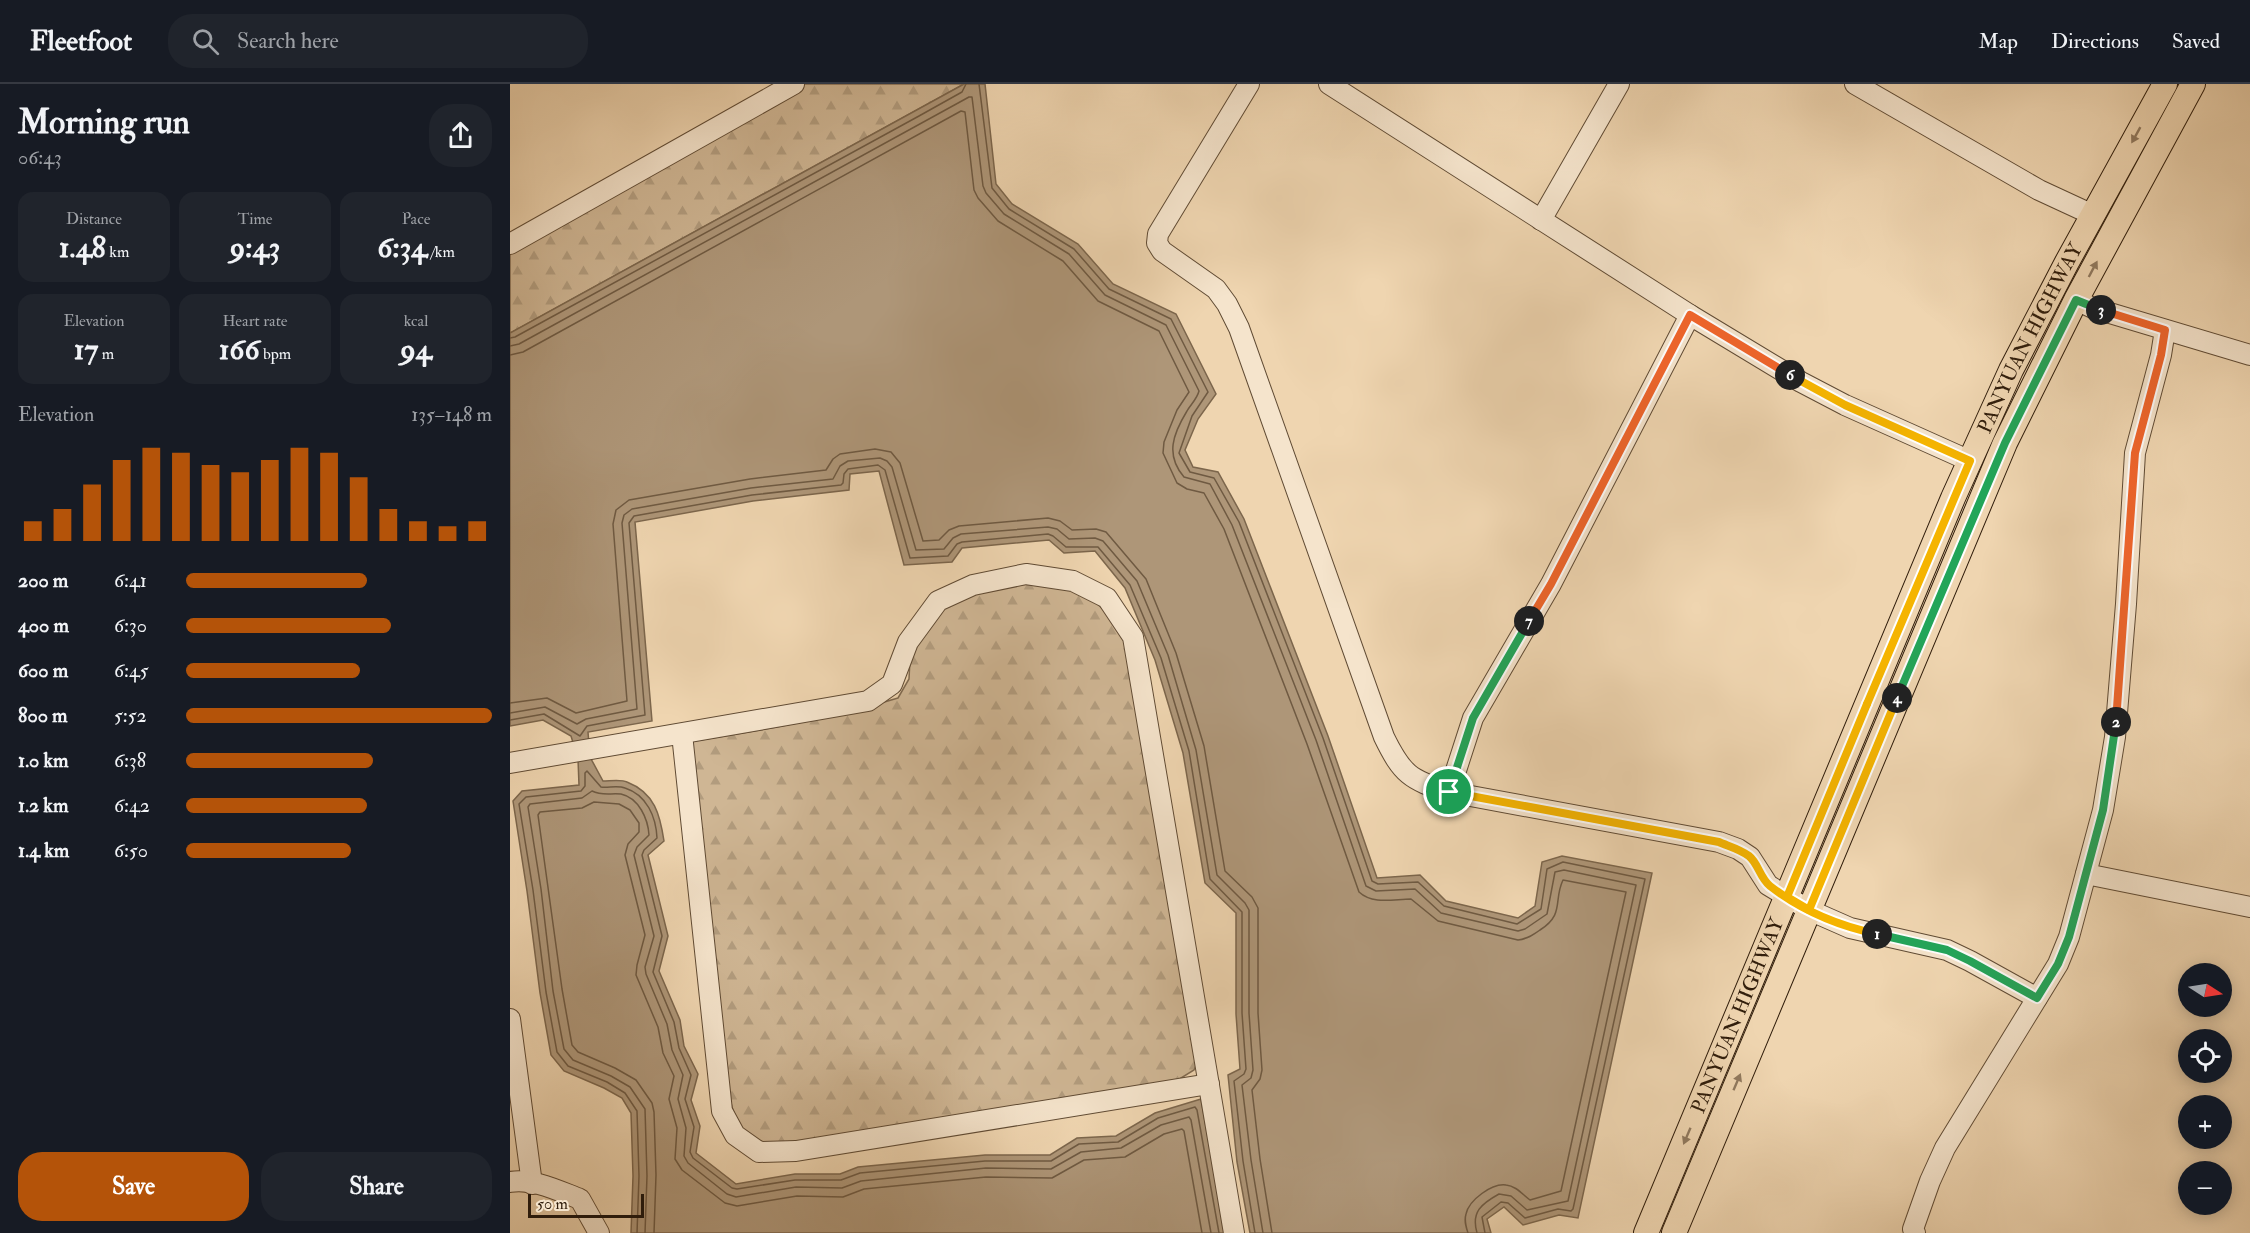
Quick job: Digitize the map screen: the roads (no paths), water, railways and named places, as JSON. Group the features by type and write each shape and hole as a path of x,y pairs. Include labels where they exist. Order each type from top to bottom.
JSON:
{"main road":[{"name":"PANYUAN HIGHWAY","path":"1646,1233 1970,461 2011,370 2165,84"},
{"name":"PANYUAN HIGHWAY","path":"1674,1233 2005,443 2076,300 2193,84"}],"street":[{"path":"510,244 794,84"},
{"path":"1249,84 1158,234 1157,243 1162,251 1216,289 1227,304 1239,328 1384,737 1397,763 1409,775 1425,785 1449,792 1719,842 1738,849 1750,857 1768,885 1809,910 1850,928 1947,950 2037,998"},
{"path":"1329,84 1690,315 1801,382 1845,405 1970,461"},
{"path":"1541,220 1619,84"},
{"path":"1855,84 2039,190 2093,215"},
{"path":"2076,300 2250,355"},
{"path":"1449,792 1473,718 1551,584 1690,315"},
{"path":"1916,1233 1913,1229 1930,1181 1945,1148 2058,964 2069,937 2103,810 2115,737 2135,453 2161,355 2165,330"},
{"path":"510,764 868,702 892,684 908,642 938,601 973,585 1026,574 1073,580 1107,598 1132,637 1234,1233"},
{"path":"682,734 722,1111 735,1136 759,1152 796,1151 1209,1084"},
{"path":"2086,874 2247,900"},
{"path":"510,1019 532,1184"},
{"path":"510,1182 548,1186 580,1199 599,1233"}],"water":[{"path":"964,84 985,84 996,184 1012,204 1078,244 1113,284 1176,314 1216,394 1198,419 1185,450 1193,467 1218,472 1244,519 1328,736 1377,878 1420,875 1446,901 1518,918 1535,906 1542,862 1562,856 1652,873 1578,1218 1559,1215 1523,1225 1504,1207 1487,1219 1491,1233 1250,1233 1237,1162 1228,1075 1240,1069 1236,1014 1236,913 1205,883 1183,753 1155,660 1125,588 1095,551 1064,553 1049,540 962,548 952,562 904,565 879,471 850,474 849,490 753,501 635,522 652,721 588,732 590,757 603,781 625,781 636,787 650,799 658,814 664,841 648,855 668,936 659,971 680,1020 684,1046 698,1074 691,1100 700,1126 696,1153 736,1184 795,1174 840,1174 858,1167 985,1155 1050,1155 1077,1138 1116,1136 1155,1113 1201,1099 1225,1233 631,1233 633,1176 631,1113 622,1098 564,1071 551,1055 513,801 522,791 579,785 578,759 571,736 543,720 510,726 510,333"}]}
